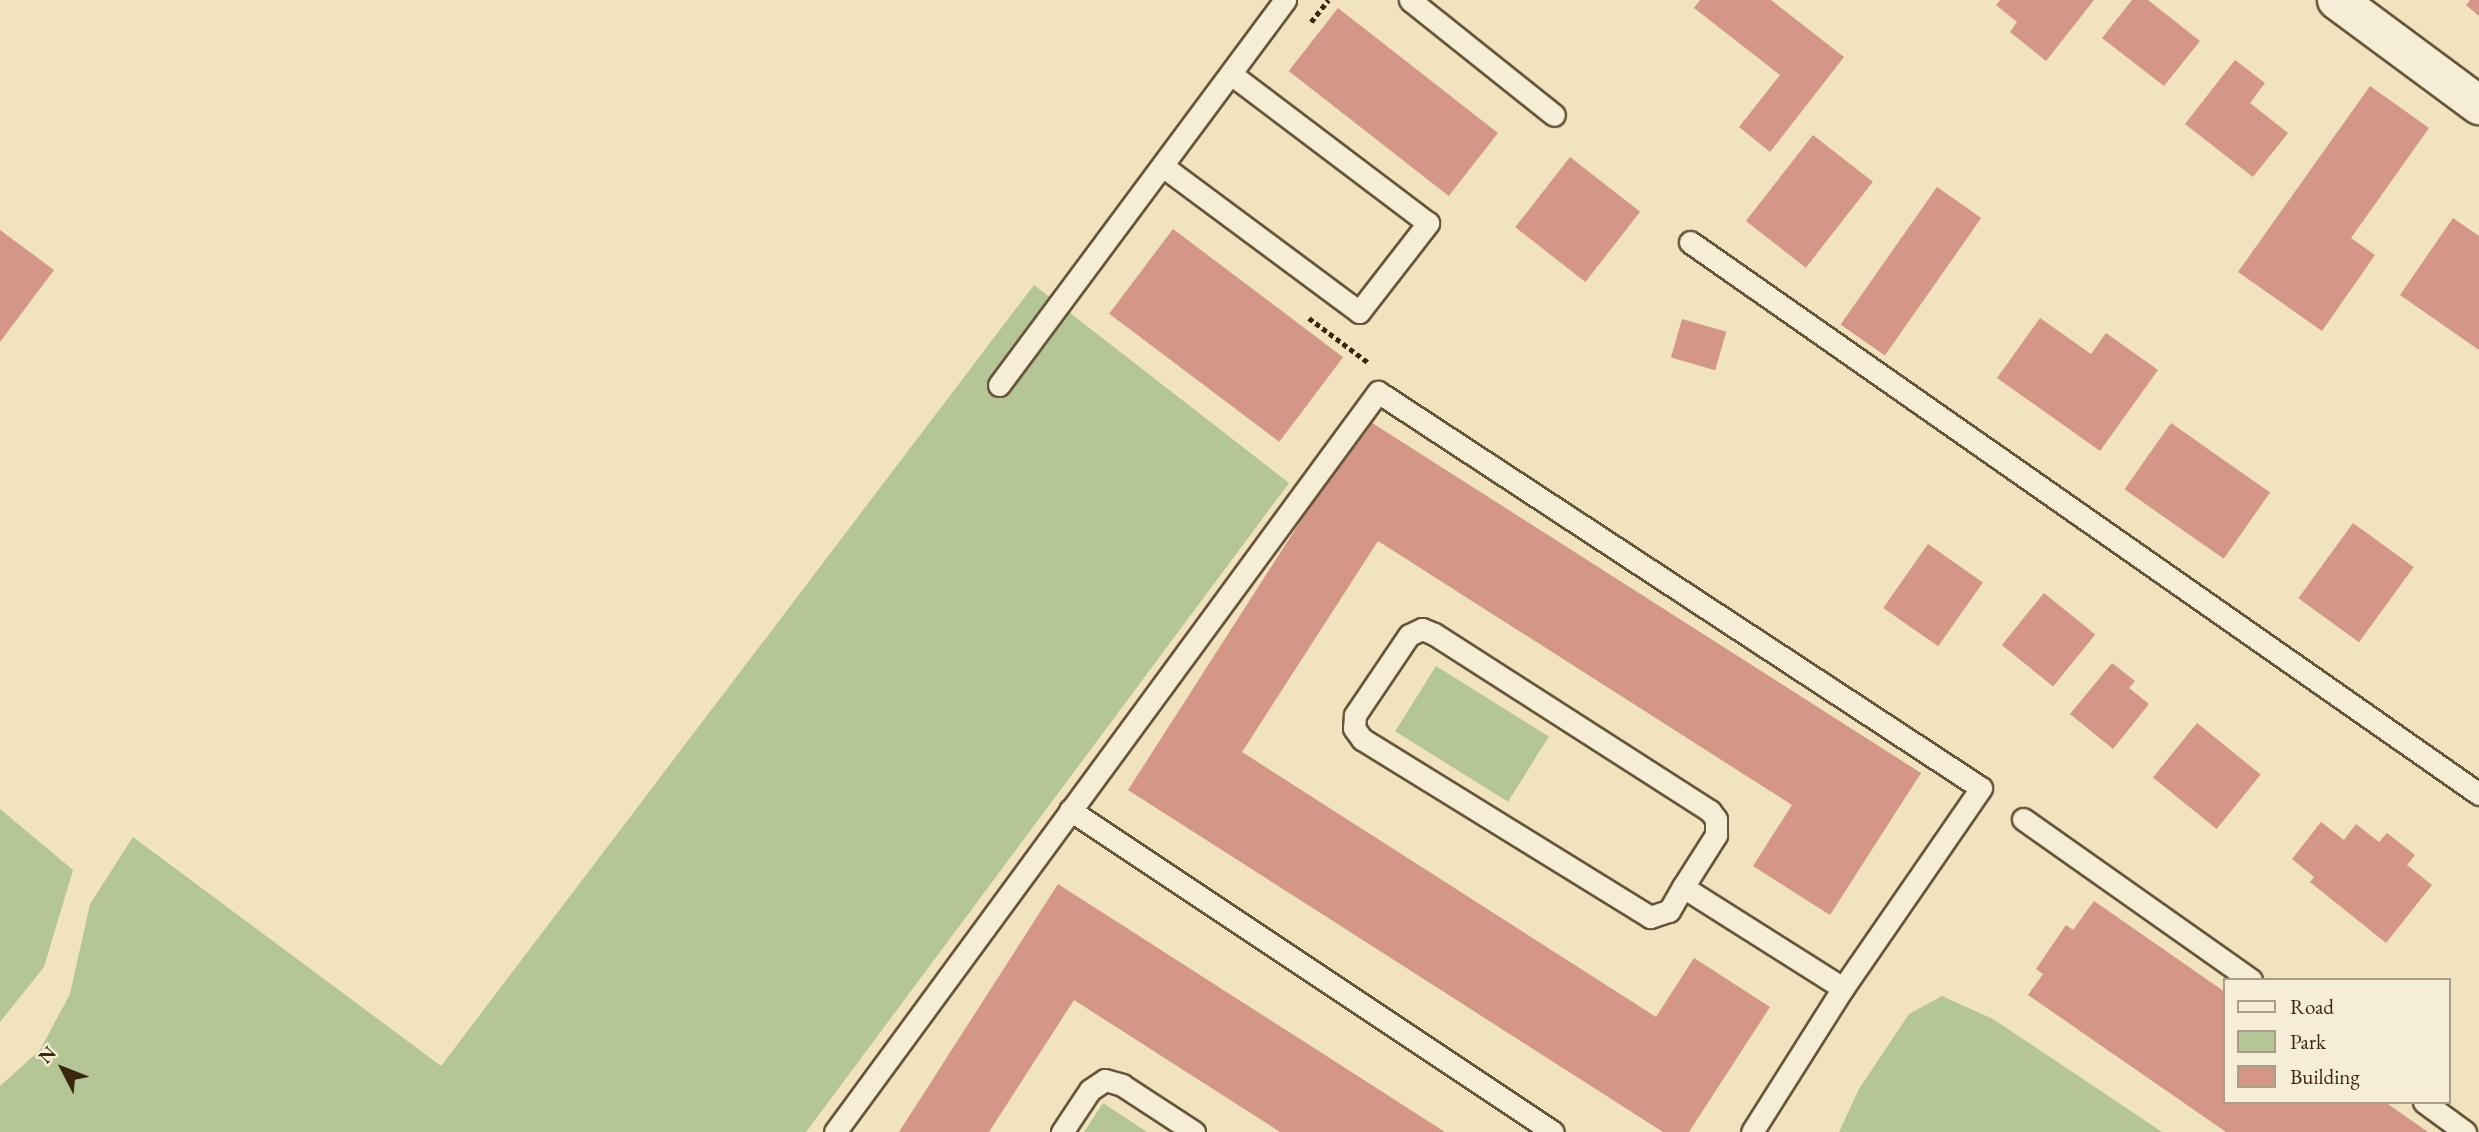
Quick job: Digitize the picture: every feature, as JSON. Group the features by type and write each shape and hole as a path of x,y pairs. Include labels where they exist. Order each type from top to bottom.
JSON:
{"street":[{"path":"2337,0 2479,106"}],"lane":[{"path":"999,385 1164,167 1285,0"},
{"path":"1410,0 1554,115"},
{"path":"1164,167 1359,312 1428,223 1232,75"},
{"path":"1690,242 2479,794"},
{"path":"835,1132 1378,392 1980,788 1843,988 1752,1132"},
{"path":"1422,629 1434,634 1710,811 1716,819 1716,835 1683,887 1668,911 1650,917 1362,739 1354,728 1355,715 1409,635 1422,629"},
{"path":"1070,810 1553,1132"},
{"path":"2023,818 2248,978"},
{"path":"1683,887 1843,988"},
{"path":"1062,1132 1090,1090 1105,1080 1122,1085 1194,1132"},
{"path":"2427,1104 2466,1132"}],"green space":[{"path":"1034,285 1289,483 806,1132 0,1132 0,1086 40,1050 70,994 90,904 133,837 441,1066"},
{"path":"1436,666 1549,736 1508,802 1395,731"},
{"path":"0,809 73,870 44,967 0,1022"},
{"path":"1942,996 1993,1019 2162,1132 1839,1132 1859,1089 1909,1014"},
{"path":"1103,1103 1147,1132 1084,1132"}],"building":[{"path":"1700,0 1771,0 1844,57 1770,152 1739,127 1780,75 1694,8"},
{"path":"2000,0 2094,0 2046,61 2010,32 2017,22 1996,5"},
{"path":"2132,0 2148,0 2200,41 2164,86 2102,38"},
{"path":"2470,0 2479,0 2479,16 2466,5"},
{"path":"1338,8 1498,133 1449,196 1289,71"},
{"path":"2235,60 2265,83 2250,103 2288,133 2253,177 2185,124"},
{"path":"2370,86 2429,128 2351,238 2375,255 2322,331 2238,272"},
{"path":"1813,135 1873,182 1806,268 1746,221"},
{"path":"1570,157 1640,212 1585,282 1515,227"},
{"path":"1937,187 1981,218 1885,356 1841,325"},
{"path":"2453,218 2479,236 2479,350 2400,295"},
{"path":"1173,229 1343,357 1279,442 1109,314"},
{"path":"0,230 54,270 0,342"},
{"path":"2040,318 2091,354 2106,333 2158,370 2100,451 1997,378"},
{"path":"1682,319 1726,332 1715,370 1671,357"},
{"path":"1366,419 1921,773 1830,915 1753,866 1792,805 1378,541 1242,752 1656,1017 1694,958 1770,1007 1689,1132 1663,1132 1128,790"},
{"path":"2171,423 2270,492 2224,559 2125,489"},
{"path":"2353,523 2414,567 2359,642 2298,598"},
{"path":"1928,544 1983,582 1938,646 1883,608"},
{"path":"2044,593 2095,635 2053,687 2002,645"},
{"path":"2112,663 2135,681 2129,688 2149,704 2113,749 2070,714"},
{"path":"2197,723 2261,775 2217,829 2153,777"},
{"path":"2321,822 2344,840 2356,824 2379,842 2387,833 2415,855 2407,865 2432,885 2386,943 2310,882 2314,877 2292,859"},
{"path":"1058,884 1445,1132 1280,1132 1074,1000 989,1132 899,1132"},
{"path":"2094,901 2224,991 2224,1104 2388,1104 2428,1132 2226,1132 2028,995 2043,974 2036,969 2066,925 2073,930"}]}
